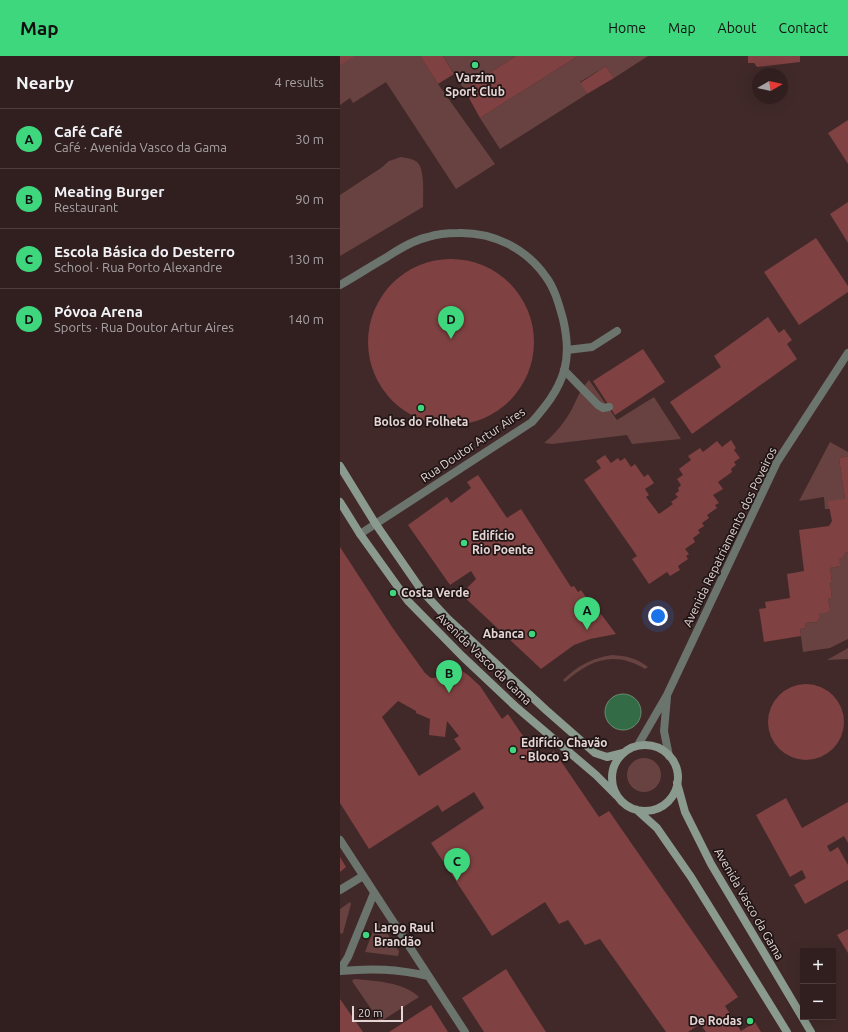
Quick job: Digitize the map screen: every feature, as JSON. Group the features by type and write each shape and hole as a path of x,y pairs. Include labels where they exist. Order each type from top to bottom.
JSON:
{"main road":[{"name":"Avenida Vasco da Gama","path":"340,467 375,524 422,591 448,619 595,753 607,757 623,753"},
{"name":"Avenida Vasco da Gama","path":"340,502 360,534 408,601 462,656 515,706 596,775 617,796"},
{"path":"637,810 654,809 662,805 669,800 674,793 677,783 677,773 674,764 663,750 655,746 638,745 623,753 617,760 613,768 612,778 613,787 617,796 630,807 637,810 657,828 691,877 787,1032"},
{"name":"Avenida Vasco da Gama","path":"677,783 685,812 711,864 811,1032"}],"street":[{"name":"Rua Doutor Artur Aires","path":"340,285 406,245 427,237 458,233 483,234 509,244 529,257 547,277 559,304 566,331 567,350 564,370 555,393 532,422 360,534"},
{"path":"567,350 592,347 617,331"},
{"name":"Avenida Repatriamento dos Poveiros","path":"638,745 667,695 777,462 848,353"},
{"path":"564,370 598,405 603,408 609,407"},
{"name":"Avenida Repatriamento dos Poveiros","path":"667,695 664,731 669,756"},
{"path":"340,840 465,1032"},
{"path":"340,890 363,876"},
{"path":"340,970 348,957 374,893"},
{"path":"340,970 404,970 428,976"}],"shaded area":[{"path":"340,56 420,56 495,164 456,189 386,82 353,103 350,98 340,105"},
{"name":"Varzim Sport Club","path":"443,56 516,56 464,89"},
{"path":"578,56 648,56 614,78 606,66 580,82 587,94 500,149 480,118"},
{"path":"401,157 409,158 420,165 423,183 423,207 340,256 340,195 389,161"},
{"path":"589,380 617,420 654,397 681,439 632,444 627,435 552,444 544,443 563,423"},
{"path":"830,442 848,452 848,456 839,458 845,499 830,509 825,509 824,497 799,501"},
{"path":"848,552 848,639 830,648 803,652 800,629 806,628 805,623 817,622 819,619 819,614 830,609 828,599 832,598 830,582 832,582 830,568 839,566 839,559 843,558 845,553"},
{"path":"848,648 848,659 827,660"},
{"path":"612,655 640,661 648,667 645,669 634,663 623,660 603,660 584,668 565,682 563,680 585,663 597,658"},
{"path":"623,694 636,699 641,712 636,725 623,730 610,725 605,712 610,699"},
{"path":"641,758 647,758 651,759 658,765 661,775 660,782 654,789 647,792 641,792 637,791 630,785 627,778 627,772 628,768 634,761"},
{"path":"350,902 351,904 343,933 341,934 340,909"},
{"path":"376,923 381,924 399,951 398,956 365,952"},
{"path":"354,979 397,985 413,992 419,997 380,1022 352,981"}],"building":[{"path":"340,56 355,56 340,65"},
{"name":"Varzim Sport Club","path":"420,56 443,56 454,74 438,84"},
{"name":"Varzim Sport Club","path":"516,56 578,56 480,118 464,89"},
{"path":"748,56 800,56 800,62 757,67 754,63 748,63"},
{"path":"606,66 614,78 587,94 580,83"},
{"path":"848,120 848,164 828,133"},
{"path":"848,202 848,243 830,214"},
{"path":"816,238 848,286 848,292 799,325 764,272"},
{"path":"443,259 459,259 483,265 510,283 528,310 533,326 533,358 528,374 510,401 497,411 475,422 459,425 443,425 419,419 398,406 387,395 374,374 371,366 368,350 368,334 374,310 387,289 398,278 419,265 427,262"},
{"path":"768,317 779,333 784,329 792,340 787,344 797,359 692,434 670,402 721,367 714,356"},
{"path":"643,349 665,382 615,415 593,381"},
{"path":"731,440 736,448 734,450 740,458 734,462 736,465 731,469 732,472 718,482 723,489 713,495 719,503 715,505 717,508 707,515 709,518 702,523 704,526 698,530 700,533 693,538 695,542 685,549 689,554 686,556 688,559 678,566 680,570 670,576 667,572 649,584 632,559 637,556 584,480 601,468 596,461 605,455 611,463 618,458 620,461 625,458 631,467 635,464 644,477 648,474 654,483 645,489 649,495 646,497 659,514 673,504 671,502 678,497 675,494 679,491 678,488 681,485 677,479 683,475 679,469 691,460 688,456 700,448 703,452 717,441 722,447"},
{"path":"848,456 848,552 845,553 843,558 839,559 840,566 830,568 832,598 828,599 830,609 828,612 819,614 819,619 817,622 805,623 806,628 800,629 801,636 764,642 759,609 766,608 765,602 790,598 787,574 804,571 799,530 829,526 832,521 828,501 845,499 839,458"},
{"path":"478,475 507,518 521,509 571,587 574,586 578,592 581,590 599,616 601,614 616,634 590,639 574,645 541,669 461,594 476,579 471,571 450,585 408,525 447,497 451,503 471,488 467,482"},
{"path":"340,547 392,627 425,673 431,678 434,678 439,676 445,668 458,668 468,675 480,686 502,719 508,714 540,761 554,751 599,817 609,811 738,997 725,1006 741,1031 755,1022 761,1032 706,1032 700,1024 688,1032 666,1032 600,939 585,945 568,920 559,924 545,902 492,936 431,843 484,808 474,792 442,812 438,805 369,849 340,803","holes":["398,701 416,711 416,713 430,719 429,735 445,737 447,721 459,736 454,739 461,749 419,776 382,717"]},
{"path":"806,684 821,687 833,695 841,707 844,722 841,737 833,749 821,757 806,760 791,757 779,749 771,737 768,722 771,707 779,695 791,687"},
{"path":"786,798 802,828 848,802 848,843 844,836 827,846 830,852 838,847 848,865 848,880 805,904 794,885 806,878 802,870 790,877 756,815"},
{"path":"340,857 346,867 340,872"},
{"path":"848,929 848,953 837,935"},
{"path":"506,969 546,1032 484,1032 462,998"},
{"path":"340,999 363,1032 340,1032"},
{"path":"431,1005 448,1032 389,1032"}],"place":[{"name":"Varzim Sport Club","path":"475,65"},
{"name":"Póvoa Arena","path":"451,339"},
{"name":"Bolos do Folheta","path":"421,408"},
{"name":"Edifício Rio Poente","path":"464,543"},
{"name":"Costa Verde","path":"393,593"},
{"name":"Café Café","path":"587,630"},
{"name":"Abanca","path":"532,634"},
{"name":"Meating Burger","path":"449,693"},
{"name":"Edifício Chavão - Bloco 3","path":"513,750"},
{"name":"Escola Básica do Desterro","path":"457,881"},
{"name":"Largo Raul Brandão","path":"366,935"},
{"name":"De Rodas","path":"750,1021"}]}
